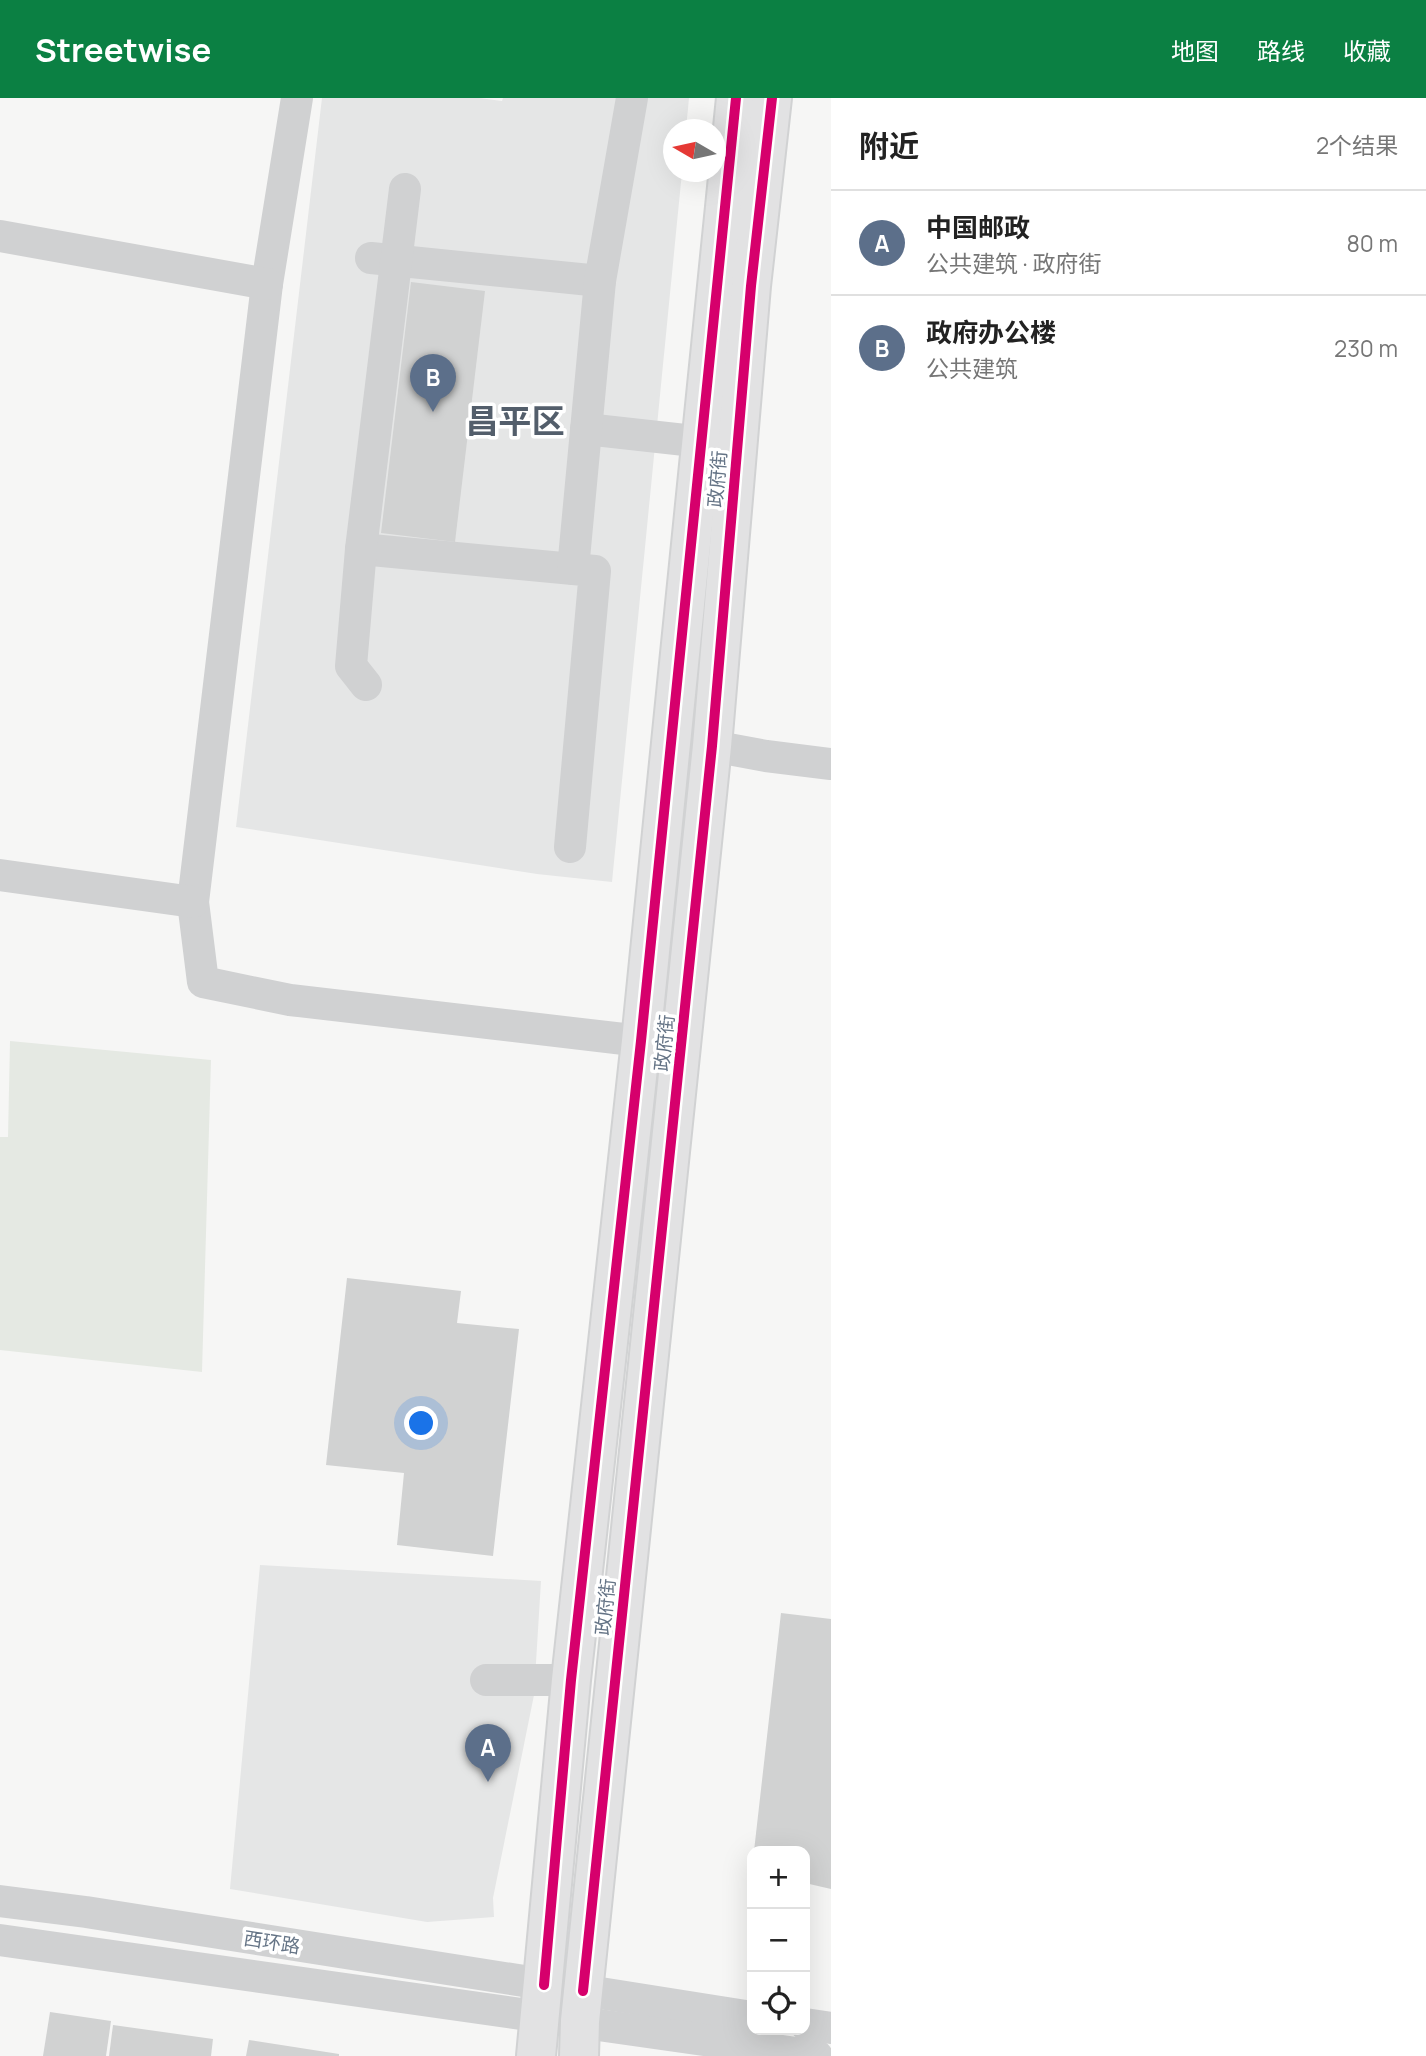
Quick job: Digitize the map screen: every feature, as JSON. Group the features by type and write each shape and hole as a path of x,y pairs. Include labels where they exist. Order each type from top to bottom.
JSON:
{"main road":[{"name":"政府街","path":"537,2056 571,1680 641,1041 736,98"},
{"name":"政府街","path":"581,2023 712,746 751,286 772,98"}],"street":[{"path":"297,98 267,284 193,902 203,982 290,1000 641,1041"},
{"path":"573,569 600,281 632,98"},
{"path":"366,685 351,666 383,260 405,189"},
{"path":"0,236 267,284"},
{"path":"383,260 600,281"},
{"path":"586,429 703,442"},
{"path":"361,549 595,571 570,847"},
{"path":"712,746 831,764"},
{"path":"0,875 193,902"},
{"path":"486,1681 571,1680"},
{"name":"西环路","path":"0,1901 86,1912 542,2001"},
{"name":"西环路","path":"0,1940 464,2007 542,2001"},
{"path":"542,2001 581,2023 817,2056"},
{"path":"581,2023 747,2017"},
{"path":"810,2025 831,2028"}],"shaded area":[{"path":"322,98 479,98 502,101 503,98 689,98 687,119 663,119 663,182 681,182 612,882 537,874 236,827"},
{"path":"10,1041 211,1060 202,1372 0,1350 0,1137 8,1137"},
{"path":"260,1565 541,1581 534,1695 493,1898 494,1917 427,1922 230,1889"}],"building":[{"path":"411,282 485,291 455,542 381,533"},
{"path":"347,1278 461,1291 457,1323 519,1329 493,1556 397,1545 404,1473 326,1465"},
{"path":"781,1613 831,1619 831,1889 810,1884 810,1846 755,1846"},
{"path":"50,2012 111,2021 106,2056 43,2056"},
{"path":"113,2025 213,2039 211,2056 109,2056"},
{"path":"249,2040 339,2054 339,2056 246,2056"}],"cycle path":[{"path":"544,1985 571,1680 641,1041 736,98"},
{"path":"583,1991 712,746 751,286 772,98"}],"place":[{"name":"政府办公楼","path":"433,412"},
{"name":"中国邮政","path":"488,1782"}],"district":[{"name":"昌平区","path":"515,421"}]}
